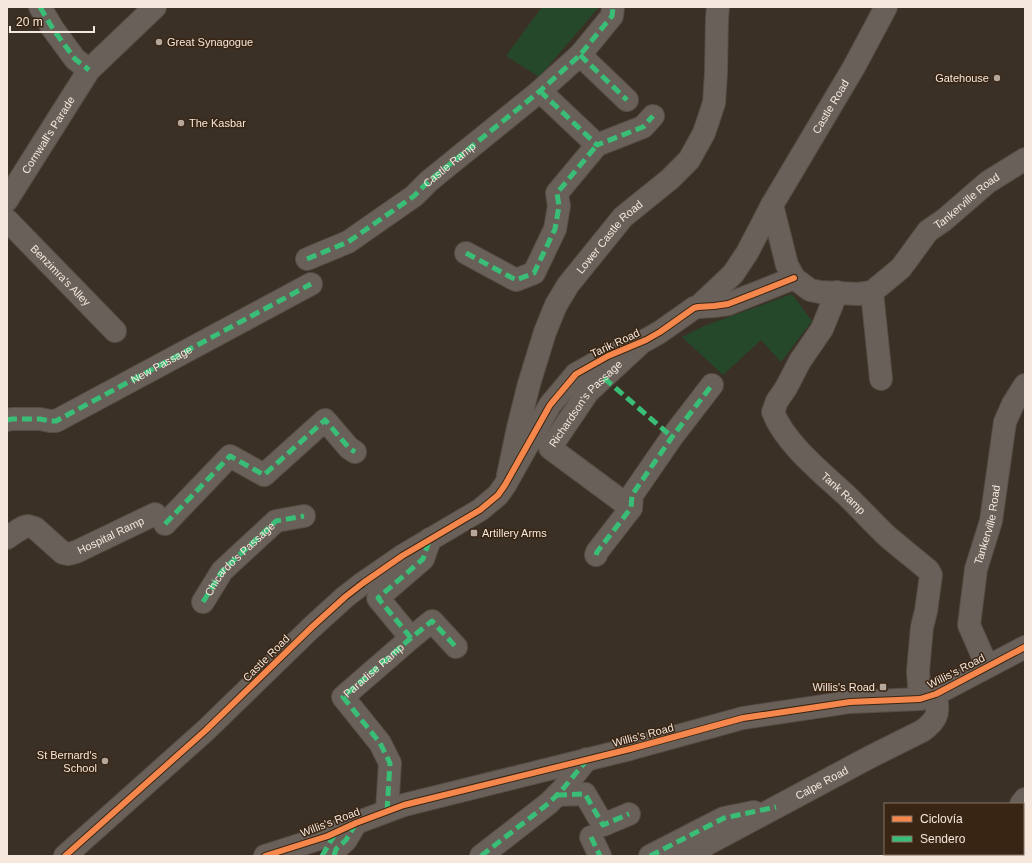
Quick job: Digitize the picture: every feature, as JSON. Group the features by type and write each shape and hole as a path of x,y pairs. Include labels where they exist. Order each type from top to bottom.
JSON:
{"street":[{"path":"40,7 52,29 75,59 89,70"},
{"name":"Cornwall's Parade","path":"7,198 89,70 155,7"},
{"name":"Castle Ramp","path":"307,259 348,242 414,196 434,177 540,91 580,55 612,16 613,7"},
{"name":"Lower Castle Road","path":"502,487 529,384 545,332 556,305 568,285 623,217 670,179 689,160 704,133 714,103 718,7"},
{"name":"Castle Road","path":"698,307 733,274 747,253 772,205 854,67 886,7"},
{"path":"580,55 627,100"},
{"path":"540,91 597,145"},
{"path":"466,253 516,280 534,273 555,229 560,206 557,193 597,145 644,127 653,116"},
{"name":"Tankerville Road","path":"872,292 901,268 928,232 988,182 1025,158"},
{"path":"772,205 788,265 794,278 810,290 820,292 858,294 872,292 881,379"},
{"name":"Benzimra's Alley","path":"7,220 115,331"},
{"name":"Tarik Road","path":"502,487 550,405 576,374 608,356 660,332 694,308 728,304 794,278"},
{"name":"New Passage","path":"7,420 40,419 56,421 311,284"},
{"name":"Tank Ramp","path":"837,292 822,329 800,361 786,388 777,400 773,412 775,418 794,445 889,537 928,570 931,575 926,611 922,627 918,671 928,696"},
{"name":"Richardson's Passage","path":"631,508 550,448 588,392 643,341"},
{"path":"596,555 631,508 632,495 672,437 712,385"},
{"name":"Tankerville Road","path":"987,666 969,626 976,569 991,521 1005,422 1013,404 1025,385"},
{"name":"Hospital Ramp","path":"7,538 13,533 28,526 35,528 63,553 68,554 76,552 160,519 230,456 264,475 325,420 348,448 355,452"},
{"name":"Castle Road","path":"65,856 206,730 328,612 362,583 402,556 480,510 502,487"},
{"name":"Chicardo's Passage","path":"203,602 222,571 276,521 304,516"},
{"name":"Paradise Ramp","path":"411,638 378,598 423,559 430,539"},
{"name":"Paradise Ramp","path":"387,811 390,763 380,743 343,697 432,621 456,647"},
{"name":"Willis’s Road","path":"266,856 328,836 356,823 404,805 743,718 850,702 928,696 1025,647"},
{"name":"Calpe Road","path":"685,856 927,728 937,713 928,696"},
{"path":"481,856 549,803 587,759"},
{"path":"557,795 585,794 603,825 629,814"},
{"path":"650,856 724,818 776,807"},
{"path":"334,856 336,849 346,840 356,823"},
{"path":"322,856 336,832"},
{"path":"591,837 600,856"}],"green space":[{"path":"542,7 599,7 539,77 506,56"},
{"path":"792,294 812,321 781,362 761,340 723,375 682,337 704,326"}],"marked path":[{"path":"40,7 53,29 75,59 89,70"},
{"path":"307,259 348,242 414,196 429,181 540,91 580,55 612,16 613,7"},
{"path":"580,55 627,100"},
{"path":"540,91 597,145 643,127 653,116"},
{"path":"466,253 516,280 534,273 555,229 559,206 557,193 597,145"},
{"path":"7,420 40,419 56,421 311,284"},
{"path":"604,378 672,437"},
{"path":"596,555 631,508 632,495 672,437 712,385"},
{"path":"165,524 230,456 264,475 325,420 349,448 355,452"},
{"path":"203,602 222,571 276,521 304,516"},
{"path":"411,638 378,598 423,559 429,541"},
{"path":"387,811 390,763 380,743 343,697 432,621 456,647"},
{"path":"481,856 549,803 586,761"},
{"path":"557,795 585,794 603,825 629,814"},
{"path":"650,856 724,818 776,807"},
{"path":"334,856 336,849 346,840 355,825"},
{"path":"322,856 335,834"},
{"path":"591,837 600,856"}],"cycle path":[{"path":"65,856 206,730 345,597 402,556 480,510 498,495 550,405 576,374 608,356 646,340 694,308 728,304 794,278"},
{"path":"265,856 328,836 356,823 404,805 630,749 743,718 850,702 920,699 936,694 1025,647"}],"place":[{"name":"Great Synagogue","path":"159,42"},
{"name":"Gatehouse","path":"997,78"},
{"name":"The Kasbar","path":"181,123"},
{"name":"Artillery Arms","path":"474,533"},
{"name":"Willis's Road","path":"883,687"},
{"name":"St Bernard's School","path":"105,761"}]}
